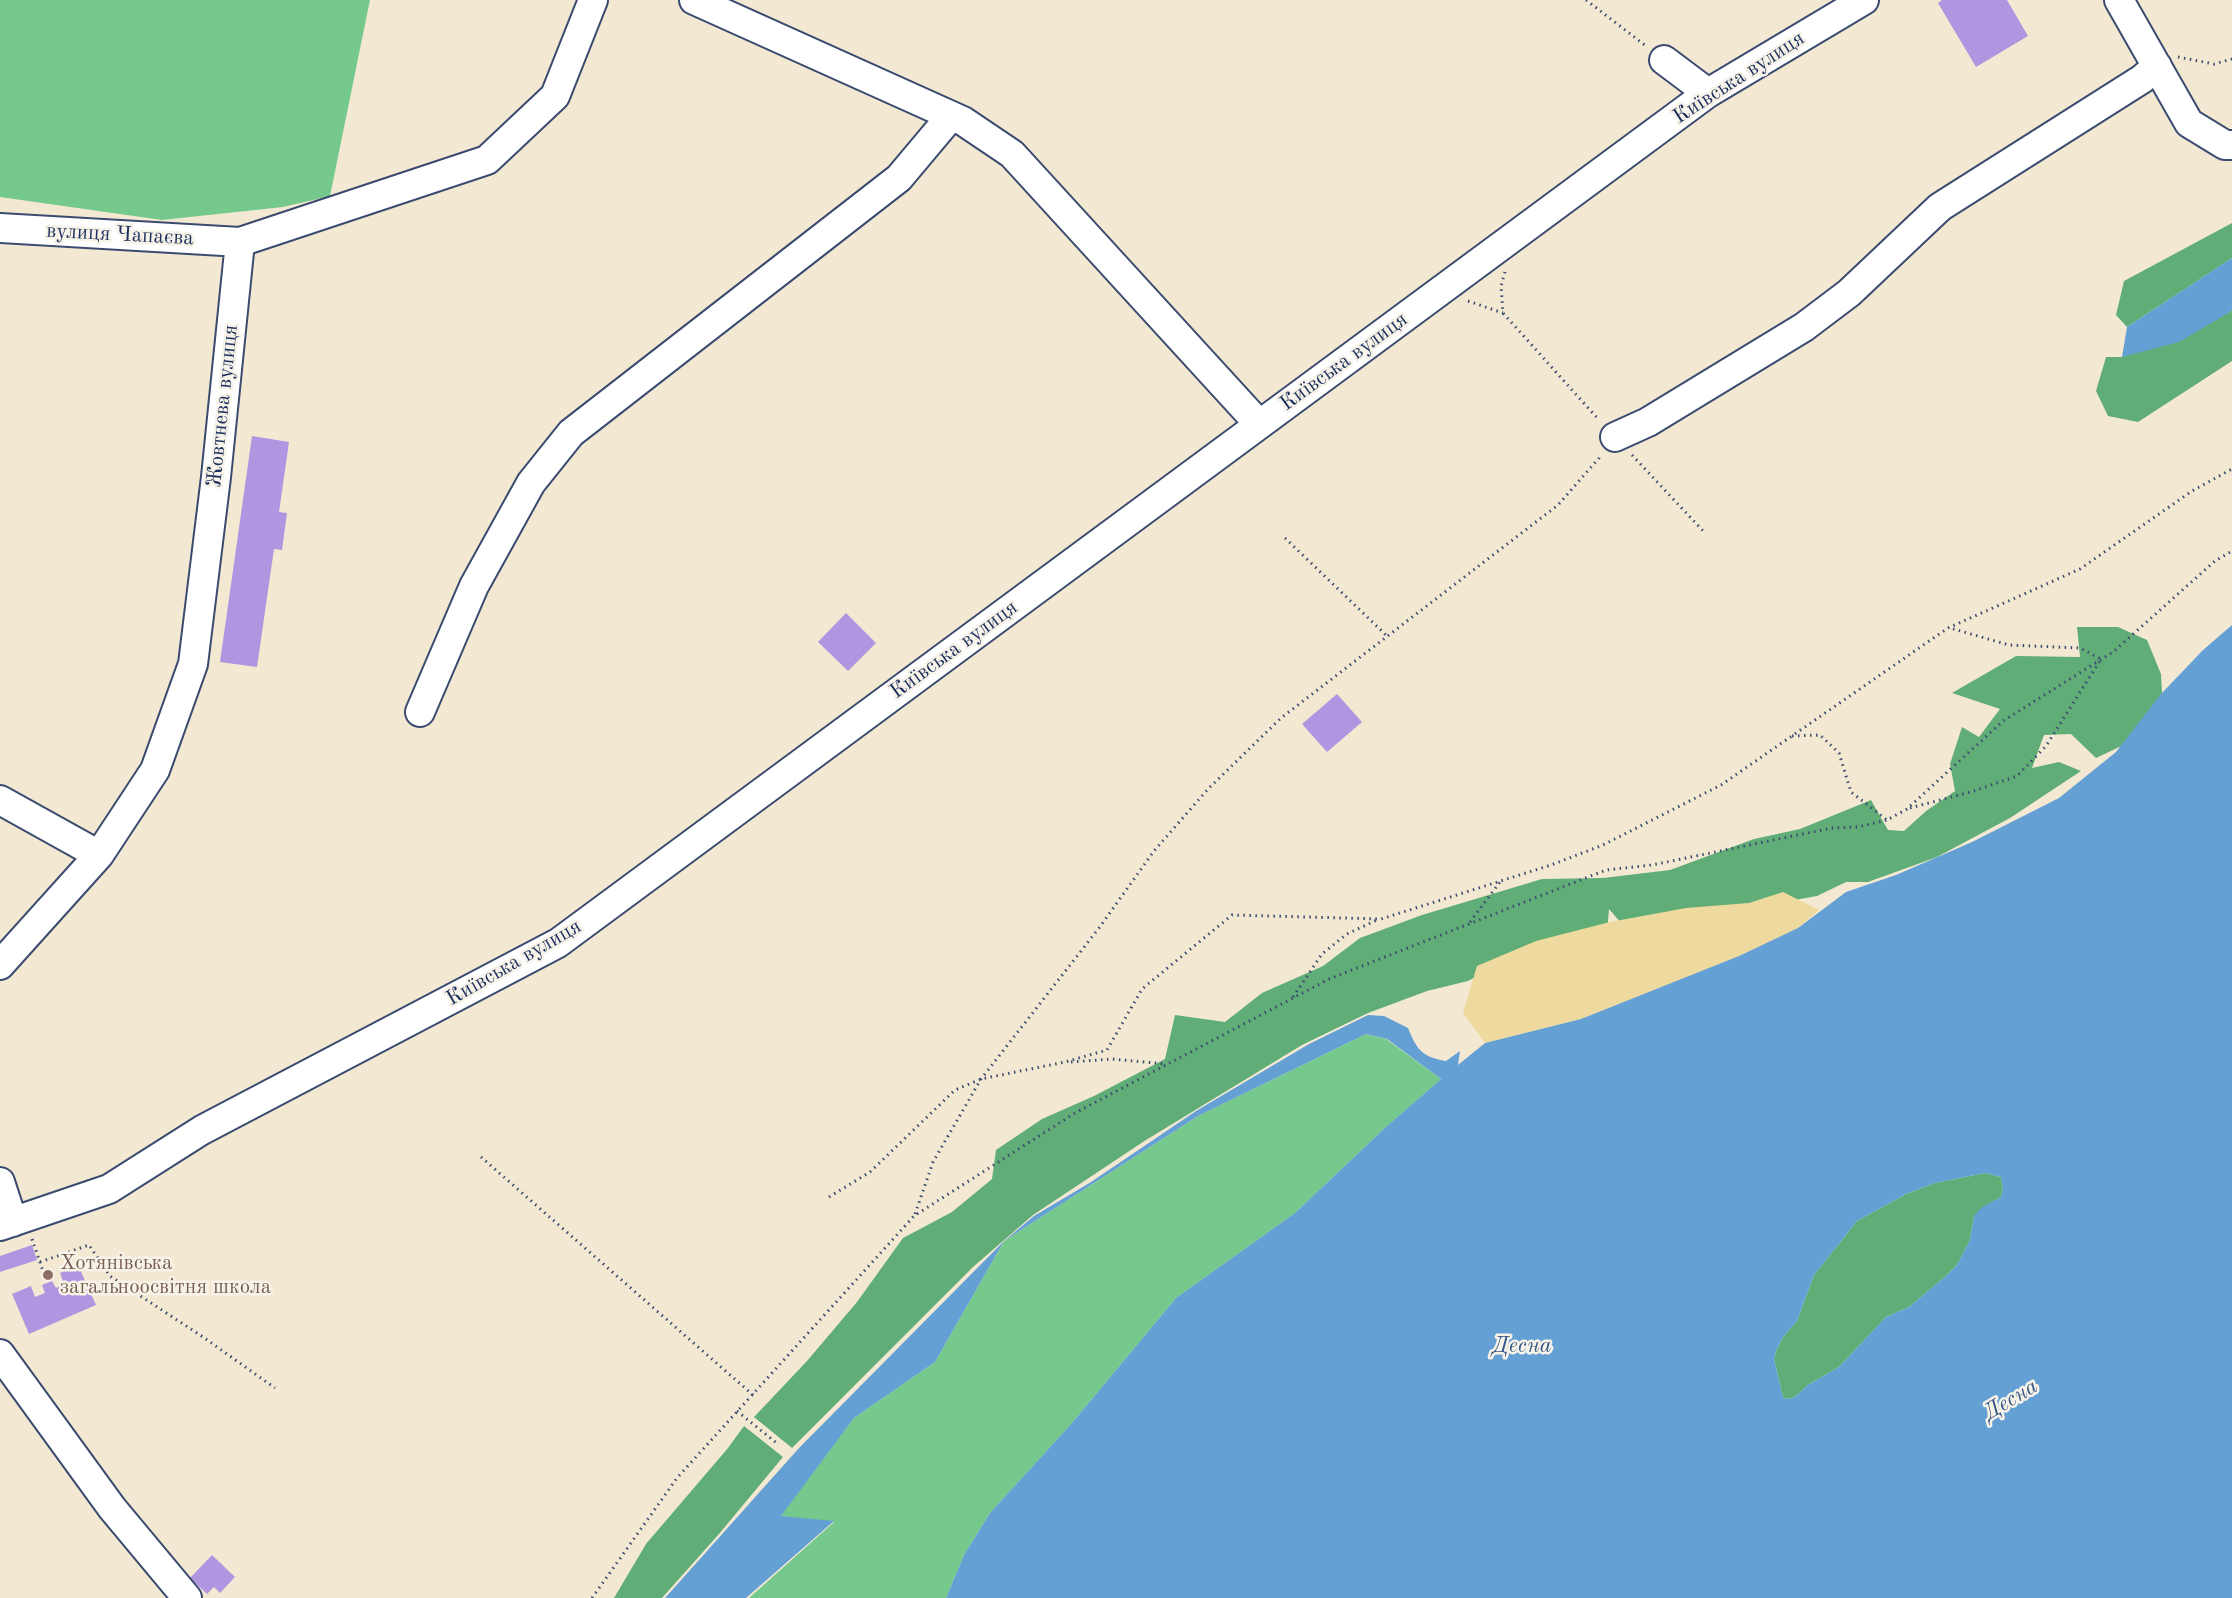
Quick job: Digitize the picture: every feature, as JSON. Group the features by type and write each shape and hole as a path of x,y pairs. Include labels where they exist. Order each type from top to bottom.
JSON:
{"street":[{"path":"240,242 487,160 555,96 593,0"},
{"path":"694,0 963,121 1012,154 1259,424"},
{"name":"Київська вулиця","path":"12,1222 109,1189 202,1131 558,943 1708,93 1864,0"},
{"path":"2119,0 2189,123 2225,145 2232,145"},
{"path":"1608,442 1648,422 1804,327 1849,293 1940,207 2142,80 2152,58"},
{"path":"1664,60 1708,93"},
{"path":"420,712 474,586 531,483 571,434 899,178 951,116"},
{"name":"вулиця Чапаєва","path":"0,228 240,242"},
{"name":"Жовтнева вулиця","path":"0,965 99,855 155,770 193,664 216,477 240,242"},
{"path":"0,800 99,855"},
{"path":"0,1182 12,1222"},
{"path":"0,1354 112,1508 187,1598"}],"path":[{"path":"1586,0 1664,60"},
{"path":"2152,58 2214,64 2232,59"},
{"path":"1503,313 1501,286 1515,236"},
{"path":"1430,298 1473,302 1503,313 1608,442 1705,532"},
{"path":"914,1216 933,1162 981,1079 1100,928 1154,851 1208,789 1281,718 1558,505 1599,458 1608,442"},
{"path":"1292,998 1322,954 1347,934 1381,919 1603,845 1720,785 1948,628 2080,569 2192,491 2232,469"},
{"path":"1285,538 1387,636"},
{"path":"1907,809 2003,721 2113,652 2215,561 2232,551"},
{"path":"1948,628 2008,645 2080,648 2101,659"},
{"path":"592,1598 677,1478 914,1216 1075,1113 1329,979 1606,870 1653,865 1832,828 1858,827 1887,819 1907,809 1974,791 2017,776 2046,746 2101,659"},
{"path":"1790,736 1820,735 1839,753 1851,792 1887,819"},
{"path":"1469,924 1500,881"},
{"path":"830,1197 870,1172 955,1090 981,1079 1065,1062 1107,1050 1142,989 1232,915 1381,919"},
{"path":"1065,1062 1112,1059 1167,1064"},
{"path":"481,1157 753,1395"},
{"path":"12,1222 40,1262 47,1283"},
{"path":"40,1262 89,1245 110,1276 275,1388"},
{"path":"737,1411 779,1444"}],"green space":[{"path":"0,0 370,0 330,196 283,207 162,220 0,197"},
{"path":"2232,223 2232,258 2127,327 2116,315 2124,281"},
{"path":"2232,309 2232,361 2138,422 2108,416 2096,391 2106,357 2122,357 2230,312"},
{"path":"2077,627 2118,627 2147,640 2161,674 2163,713 2130,742 2096,758 2071,734 2044,735 2032,768 2059,762 2081,771 2010,818 1937,857 1868,882 1846,882 1817,896 1627,930 1609,909 1607,933 1510,959 1468,981 1427,991 1368,1013 1302,1045 1146,1140 1033,1215 973,1267 792,1448 754,1417 807,1361 857,1302 903,1238 952,1212 992,1179 996,1150 1042,1119 1094,1096 1165,1059 1175,1015 1225,1022 1262,993 1323,966 1360,938 1422,915 1542,879 1603,878 1670,870 1754,839 1800,829 1871,800 1888,830 1904,831 1926,811 1955,791 1950,764 1962,727 1979,737 2000,709 1952,693 2016,656 2080,657"},
{"path":"1366,1034 1386,1039 1441,1079 1387,1126 1295,1213 1176,1298 1072,1423 990,1513 964,1555 946,1598 749,1598 834,1522 780,1516 854,1418 935,1362 1004,1241 1198,1116"},
{"path":"1985,1173 2001,1177 2003,1189 2001,1197 1974,1216 1970,1240 1957,1265 1909,1307 1886,1317 1839,1367 1808,1385 1796,1396 1790,1399 1783,1398 1774,1359 1776,1351 1783,1337 1797,1321 1814,1275 1857,1221 1906,1194 1935,1183"},
{"path":"744,1426 783,1457 662,1598 614,1598 646,1544"}],"sand":[{"path":"1783,892 1819,910 1798,928 1739,956 1581,1019 1485,1043 1463,1013 1477,966 1536,941 1610,922 1686,908 1749,903"}],"water":[{"path":"2232,258 2232,309 2230,312 2179,342 2122,357 2127,327"},
{"name":"Десна","path":"2232,625 2232,1598 946,1598 964,1555 990,1513 1072,1423 1176,1298 1295,1213 1387,1126 1441,1079 1387,1039 1366,1034 1198,1116 1004,1241 1034,1216 1091,1182 1196,1111 1309,1044 1368,1015 1384,1016 1408,1028 1421,1051 1431,1057 1446,1061 1460,1051 1458,1065 1485,1043 1581,1019 1739,956 1798,928 1846,892 1896,875 1972,842 2059,798 2116,752 2161,694 2203,650","holes":["1985,1173 2001,1177 2003,1189 2001,1197 1981,1208 1974,1216 1970,1240 1957,1265 1909,1307 1886,1317 1839,1367 1808,1385 1796,1396 1790,1399 1783,1398 1774,1359 1776,1351 1783,1337 1797,1321 1814,1275 1857,1221 1906,1194 1935,1183"]},
{"path":"1004,1241 935,1362 854,1418 781,1516 834,1521 746,1598 665,1598 799,1448"}],"building":[{"path":"1942,0 2007,0 2028,36 1976,67 1938,3"},
{"path":"252,436 289,442 279,512 287,513 282,550 274,549 257,667 220,662"},
{"path":"846,613 876,643 848,671 818,642"},
{"path":"1337,694 1362,722 1327,752 1302,724"},
{"path":"32,1245 37,1260 0,1272 0,1256"},
{"path":"78,1265 96,1305 29,1334 12,1294 31,1286 35,1297 45,1293 42,1285 52,1281 56,1288 64,1284 60,1273"},
{"path":"212,1555 235,1577 220,1593 214,1587 207,1594 190,1578"}],"place":[{"name":"Хотянівська загальноосвітня школа","path":"48,1275"}]}
